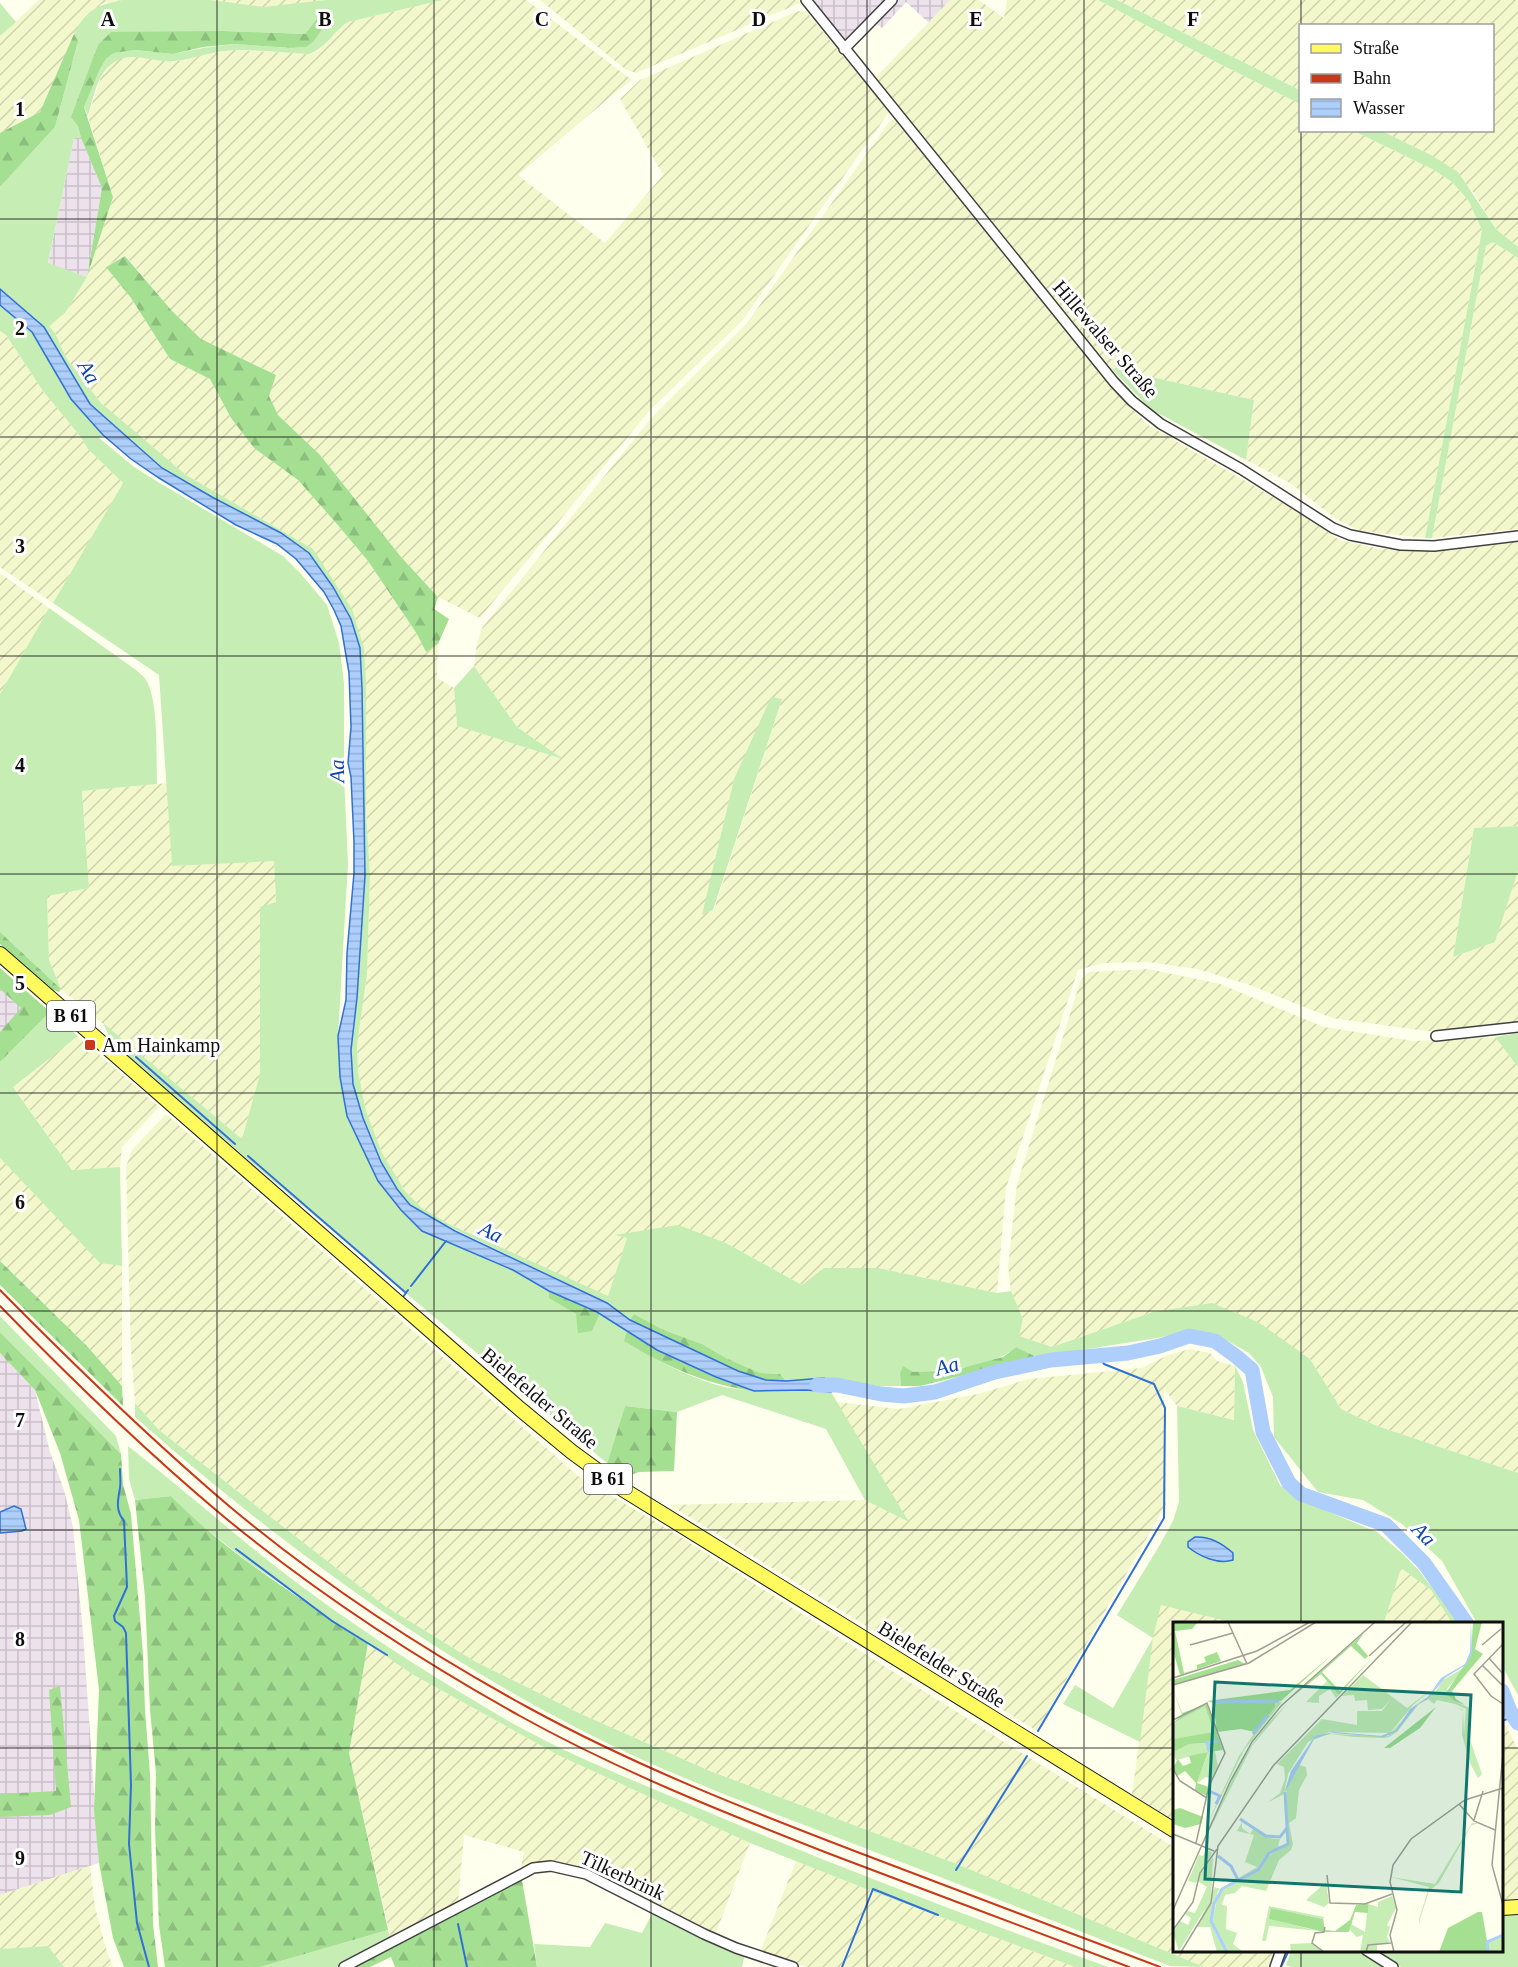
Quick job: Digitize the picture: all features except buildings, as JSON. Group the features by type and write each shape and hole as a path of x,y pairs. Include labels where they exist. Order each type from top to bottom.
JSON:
{"main road":[{"name":"Bielefelder Straße","path":"0,954 520,1409 596,1471 1173,1829"},
{"path":"1503,1908 1518,1907"}],"street":[{"name":"Hillewalser Straße","path":"806,0 1114,382 1132,401 1161,424 1241,469 1333,528 1350,535 1401,545 1434,546 1518,536"},
{"path":"844,49 891,0"},
{"path":"1436,1036 1518,1027"},
{"name":"Tilkerbrink","path":"344,1967 524,1873 542,1866 551,1866 586,1874 704,1934 736,1948 793,1967"},
{"path":"1275,1967 1280,1952"},
{"path":"1368,1952 1393,1967"}],"shaded area":[{"path":"809,0 886,0 844,45"},
{"path":"897,0 950,0 929,23 906,2 882,28 875,23"},
{"path":"74,137 81,138 102,188 87,277 48,264"},
{"path":"0,989 22,1008 0,1032"},
{"path":"0,1353 35,1390 50,1452 64,1490 73,1527 83,1632 99,1863 0,1895"}],"green space":[{"path":"39,0 122,0 101,4 40,112 0,133 0,36"},
{"path":"122,0 211,0 264,7 325,0 443,0 348,22 319,49 309,54 235,50 176,61 136,57 120,59 103,74 96,87 88,116 84,107 100,69 106,59 114,53 134,50 173,54 234,44 306,47 316,20 305,34 224,31 98,45 78,126 81,138 74,138 48,263 87,277 65,313 49,326 55,333 67,359 101,403 186,475 313,549 352,609 364,648 366,812 370,875 367,974 357,1045 358,1071 366,1111 382,1153 405,1191 422,1208 449,1224 608,1296 627,1238 615,1235 678,1225 726,1243 802,1285 824,1268 878,1268 997,1293 1011,1291 1023,1319 1019,1336 1052,1347 1153,1312 1212,1303 1258,1322 1310,1359 1341,1409 1377,1426 1518,1473 1518,1695 1503,1668 1503,1622 1476,1622 1442,1561 1402,1524 1363,1500 1318,1492 1274,1437 1273,1397 1261,1367 1249,1353 1219,1336 1194,1330 1037,1357 1016,1347 990,1361 976,1365 900,1374 901,1386 879,1386 824,1378 786,1381 780,1374 760,1373 634,1314 630,1320 607,1303 423,1214 410,1205 397,1189 381,1162 363,1118 353,1084 351,1050 365,876 360,648 309,553 162,468 90,404 44,327 0,289 0,187 55,127 78,41 74,34 88,14 106,4"},
{"path":"211,0 325,0 264,8"},
{"path":"443,0 526,0 632,80 518,175 605,243 663,175 620,99 640,80 798,11 806,11 889,112 742,321 649,411 480,618 438,597 401,557 320,455 278,415 269,396 276,375 201,339 172,311 126,256 106,266 131,298 170,359 210,379 231,418 254,448 298,480 368,561 417,634 426,652 438,644 437,678 454,688 457,726 561,758 517,727 474,666 477,643 482,628 652,417 747,323 889,122 894,119 1112,389 1148,425 1278,500 1340,540 1381,549 1422,550 1518,541 1518,826 1474,828 1453,957 1495,942 1518,871 1518,1023 1426,1031 1332,1018 1247,984 1197,969 1149,962 1104,963 1078,970 1006,1188 997,1293 878,1268 825,1268 802,1285 726,1243 617,1236 627,1238 608,1297 449,1224 422,1208 405,1191 382,1154 366,1111 358,1071 357,1045 367,974 370,875 366,812 364,648 313,549 186,475 154,450 101,403 67,359 55,333 49,326 65,313 87,277 113,197 88,116 101,77 111,64 122,57 131,56 174,62 234,50 309,54 317,52 338,29 348,22","holes":["782,699 714,910 703,914 734,779"]},
{"path":"540,0 799,0 800,3 636,73 625,69"},
{"path":"950,0 979,0 1004,18 1007,0 1098,0 1299,104 1299,132 1356,132 1434,170 1452,182 1468,200 1482,230 1425,538 1361,531 1336,519 1290,483 1246,460 1254,400 1111,368 875,78"},
{"path":"1098,0 1117,0 1299,90 1299,104"},
{"path":"1117,0 1518,0 1518,247 1496,229 1473,192 1431,155 1384,132 1494,132 1494,24 1299,24 1299,90"},
{"path":"0,3 16,22 0,36"},
{"path":"329,19 313,42 306,47 234,44 203,47 173,54 135,50 114,53 106,59 84,107 113,197 87,277 102,188 78,126 71,117 98,45 111,32 224,31 305,34 316,20"},
{"path":"74,34 78,41 55,127 0,187 0,133 40,112"},
{"path":"1356,132 1384,132 1431,155 1458,172 1496,229 1518,247 1518,258 1493,242 1486,246 1432,538 1425,538 1482,230 1468,200 1452,182 1434,170"},
{"path":"1493,242 1518,258 1518,529 1432,538 1486,246"},
{"path":"125,256 172,311 201,339 276,375 269,396 278,415 320,455 401,557 438,597 434,609 449,619 438,644 426,652 417,634 368,561 298,480 254,448 231,418 210,379 170,359 131,298 106,267"},
{"path":"0,305 32,332 71,399 103,435 99,438 134,467 283,556 327,605 339,643 344,683 344,777 348,864 338,1036 340,1077 347,1116 378,1181 401,1210 422,1231 513,1270 549,1291 550,1298 576,1314 592,1331 600,1314 627,1331 625,1341 636,1348 676,1369 717,1385 749,1390 831,1392 909,1522 865,1500 826,1429 722,1395 677,1412 625,1406 608,1464 160,1085 111,1040 103,1023 242,1139 260,1074 260,907 276,902 274,861 172,866 159,675 53,603 123,483 88,449 43,391 6,335 0,331"},
{"path":"0,331 6,335 43,391 88,449 123,483 53,603 0,567"},
{"path":"1111,368 1254,400 1246,460 1150,409"},
{"path":"0,573 49,608 0,694"},
{"path":"49,608 136,670 145,679 153,701 157,745 157,784 82,791 89,888 47,896 49,960 61,989 0,932 0,694"},
{"path":"474,666 517,727 563,759 457,726 454,688"},
{"path":"771,697 782,699 713,910 702,915 734,779"},
{"path":"167,783 172,866 274,860 276,902 260,908 260,1074 242,1139 61,989 49,960 47,895 89,888 82,791"},
{"path":"1518,826 1518,871 1495,942 1453,957 1474,828"},
{"path":"0,932 61,989 59,992 51,989 0,944"},
{"path":"0,968 49,1011 0,1062 0,1032 21,1008 0,989"},
{"path":"1148,969 1220,984 1324,1027 1414,1041 1495,1037 1518,1067 1518,1473 1377,1426 1341,1409 1310,1359 1153,1312 1052,1347 1019,1336 1023,1319 1011,1291 1008,1267 1017,1184 1081,979 1089,972"},
{"path":"49,1011 78,1036 13,1087 72,1170 120,1167 122,1266 100,1263 0,1158 0,1062"},
{"path":"1518,1033 1518,1067 1495,1037"},
{"path":"78,1036 159,1107 122,1147 120,1167 72,1170 13,1086"},
{"path":"166,1114 578,1476 666,1528 1173,1846 1173,1952 1278,1952 1271,1967 1204,1967 957,1864 710,1771 581,1714 476,1662 385,1606 159,1430 135,1403 131,1351 126,1167 132,1150"},
{"path":"0,1158 100,1262 122,1266 122,1386 87,1346 0,1261"},
{"path":"0,1261 87,1346 122,1386 123,1406 0,1285"},
{"path":"549,1291 600,1314 592,1331 578,1333 576,1314 549,1298"},
{"path":"634,1314 760,1373 780,1374 786,1381 766,1380 738,1371 630,1320"},
{"path":"0,1316 116,1436 121,1454 0,1332"},
{"path":"627,1331 689,1365 754,1391 703,1379 655,1359 624,1341"},
{"path":"0,1332 121,1454 123,1484 131,1514 143,1654 150,1774 153,1924 158,1967 124,1967 113,1938 99,1863 94,1810 99,1690 79,1520 60,1453 35,1390 0,1353"},
{"path":"1016,1347 1037,1357 920,1386 901,1386 900,1374 903,1366 913,1372 955,1370 1003,1357"},
{"path":"1190,1349 1210,1353 1217,1361 1235,1366 1234,1420 1177,1406 1164,1389 1166,1504 1037,1731 670,1505 865,1500 908,1521 836,1402 899,1409 978,1394 1029,1379 1142,1368 1168,1355"},
{"path":"1235,1366 1243,1382 1253,1430 1280,1485 1295,1498 1377,1532 1420,1572 1457,1622 1451,1622 1431,1590 1401,1568 1384,1622 1231,1622 1161,1605 1153,1638 1117,1615 1173,1521 1179,1502 1177,1406 1234,1420","holes":["1201,1537 1230,1561 1208,1558 1198,1553 1188,1547 1190,1540"]},
{"path":"135,1403 159,1430 385,1606 476,1662 581,1714 710,1771 957,1864 1204,1967 1170,1966 710,1789 575,1727 458,1660 346,1586 238,1504 135,1417"},
{"path":"625,1406 677,1412 674,1471 639,1472 622,1478 606,1468"},
{"path":"128,1446 271,1563 328,1606 418,1666 532,1734 601,1767 745,1828 1108,1967 1075,1967 874,1892 750,1843 560,1756 412,1674 251,1564 192,1518 171,1496 135,1500 129,1479"},
{"path":"171,1496 240,1557 368,1643 349,1753 388,1930 260,1967 165,1967 159,1925 155,1830 156,1773 150,1710 145,1597 135,1500"},
{"path":"1401,1567 1431,1590 1451,1622 1385,1622"},
{"path":"1160,1604 1231,1622 1173,1622 1173,1820 1132,1794 1153,1638"},
{"path":"1153,1638 1140,1742 1063,1704 1075,1685 1113,1708"},
{"path":"368,1643 412,1674 560,1756 750,1843 715,1935 571,1865 547,1862 523,1868 521,1867 524,1852 464,1835 458,1903 391,1939 349,1753"},
{"path":"60,1686 71,1807 50,1815 0,1817 0,1794 56,1791 49,1690"},
{"path":"1503,1721 1518,1749 1518,1900 1503,1902"},
{"path":"796,1861 1075,1967 807,1967 760,1952"},
{"path":"90,1866 95,1907 113,1967 64,1967 48,1946 0,1949 0,1895"},
{"path":"522,1880 537,1967 395,1967 391,1957 370,1967 351,1967"},
{"path":"654,1910 745,1954 742,1967 537,1967 534,1944 590,1947 605,1923 642,1933"},
{"path":"1518,1913 1518,1967 1401,1967 1376,1952 1503,1952 1503,1914"},
{"path":"388,1930 391,1939 337,1967 260,1967"},
{"path":"48,1946 64,1967 0,1967 0,1949"},
{"path":"1291,1952 1361,1952 1385,1967 1291,1967 1286,1965"}],"water":[{"path":"0,289 44,327 90,404 162,468 281,533 309,553 333,587 351,619 360,648 365,876 357,998 351,1050 353,1084 363,1118 381,1162 397,1189 410,1205 455,1231 607,1303 630,1320 738,1371 766,1380 824,1378 837,1385 831,1392 754,1391 716,1377 657,1350 597,1312 549,1291 513,1270 422,1231 401,1210 378,1181 347,1116 340,1077 338,1036 346,1000 347,953 354,873 351,777 348,763 351,727 349,673 341,626 324,592 296,559 277,544 236,525 159,478 131,459 103,435 71,399 32,332 0,305"},
{"path":"14,1506 21,1509 26,1529 0,1533 0,1512"},
{"path":"1195,1537 1211,1539 1220,1544 1233,1553 1233,1560 1209,1559 1198,1554 1188,1547 1188,1542"}],"waterway":[{"path":"136,1057 235,1144"},
{"path":"248,1156 406,1293"},
{"path":"411,1286 446,1241"},
{"path":"403,1297 408,1290"},
{"name":"Aa","path":"817,1385 837,1385 904,1396 935,1392 995,1372 1051,1360 1128,1353 1160,1346 1189,1336 1215,1341 1252,1370 1263,1432 1289,1483 1301,1494 1386,1525 1424,1563 1466,1622"},
{"path":"1038,1731 1164,1518 1165,1408 1154,1384 1104,1364 1097,1355"},
{"path":"120,1469 118,1505 119,1513 124,1521 127,1587 114,1616 115,1621 123,1627 126,1633 131,1785 129,1844 137,1923 149,1967"},
{"path":"236,1549 332,1621 387,1655"},
{"name":"Aa","path":"1503,1694 1518,1723"},
{"path":"1503,1721 1507,1719 1510,1711"},
{"path":"956,1870 1027,1756"},
{"path":"842,1967 873,1889 938,1915"},
{"path":"458,1924 467,1967"},
{"path":"1281,1967 1288,1952"}],"railway":[{"path":"0,1290 141,1428 229,1506 336,1588 412,1639 489,1686 571,1730 698,1789 1160,1967"},
{"path":"0,1306 108,1414 223,1516 294,1571 367,1623 481,1694 595,1755 712,1807 1129,1967"}],"place":[{"name":"Am Hainkamp","path":"90,1045"}]}
